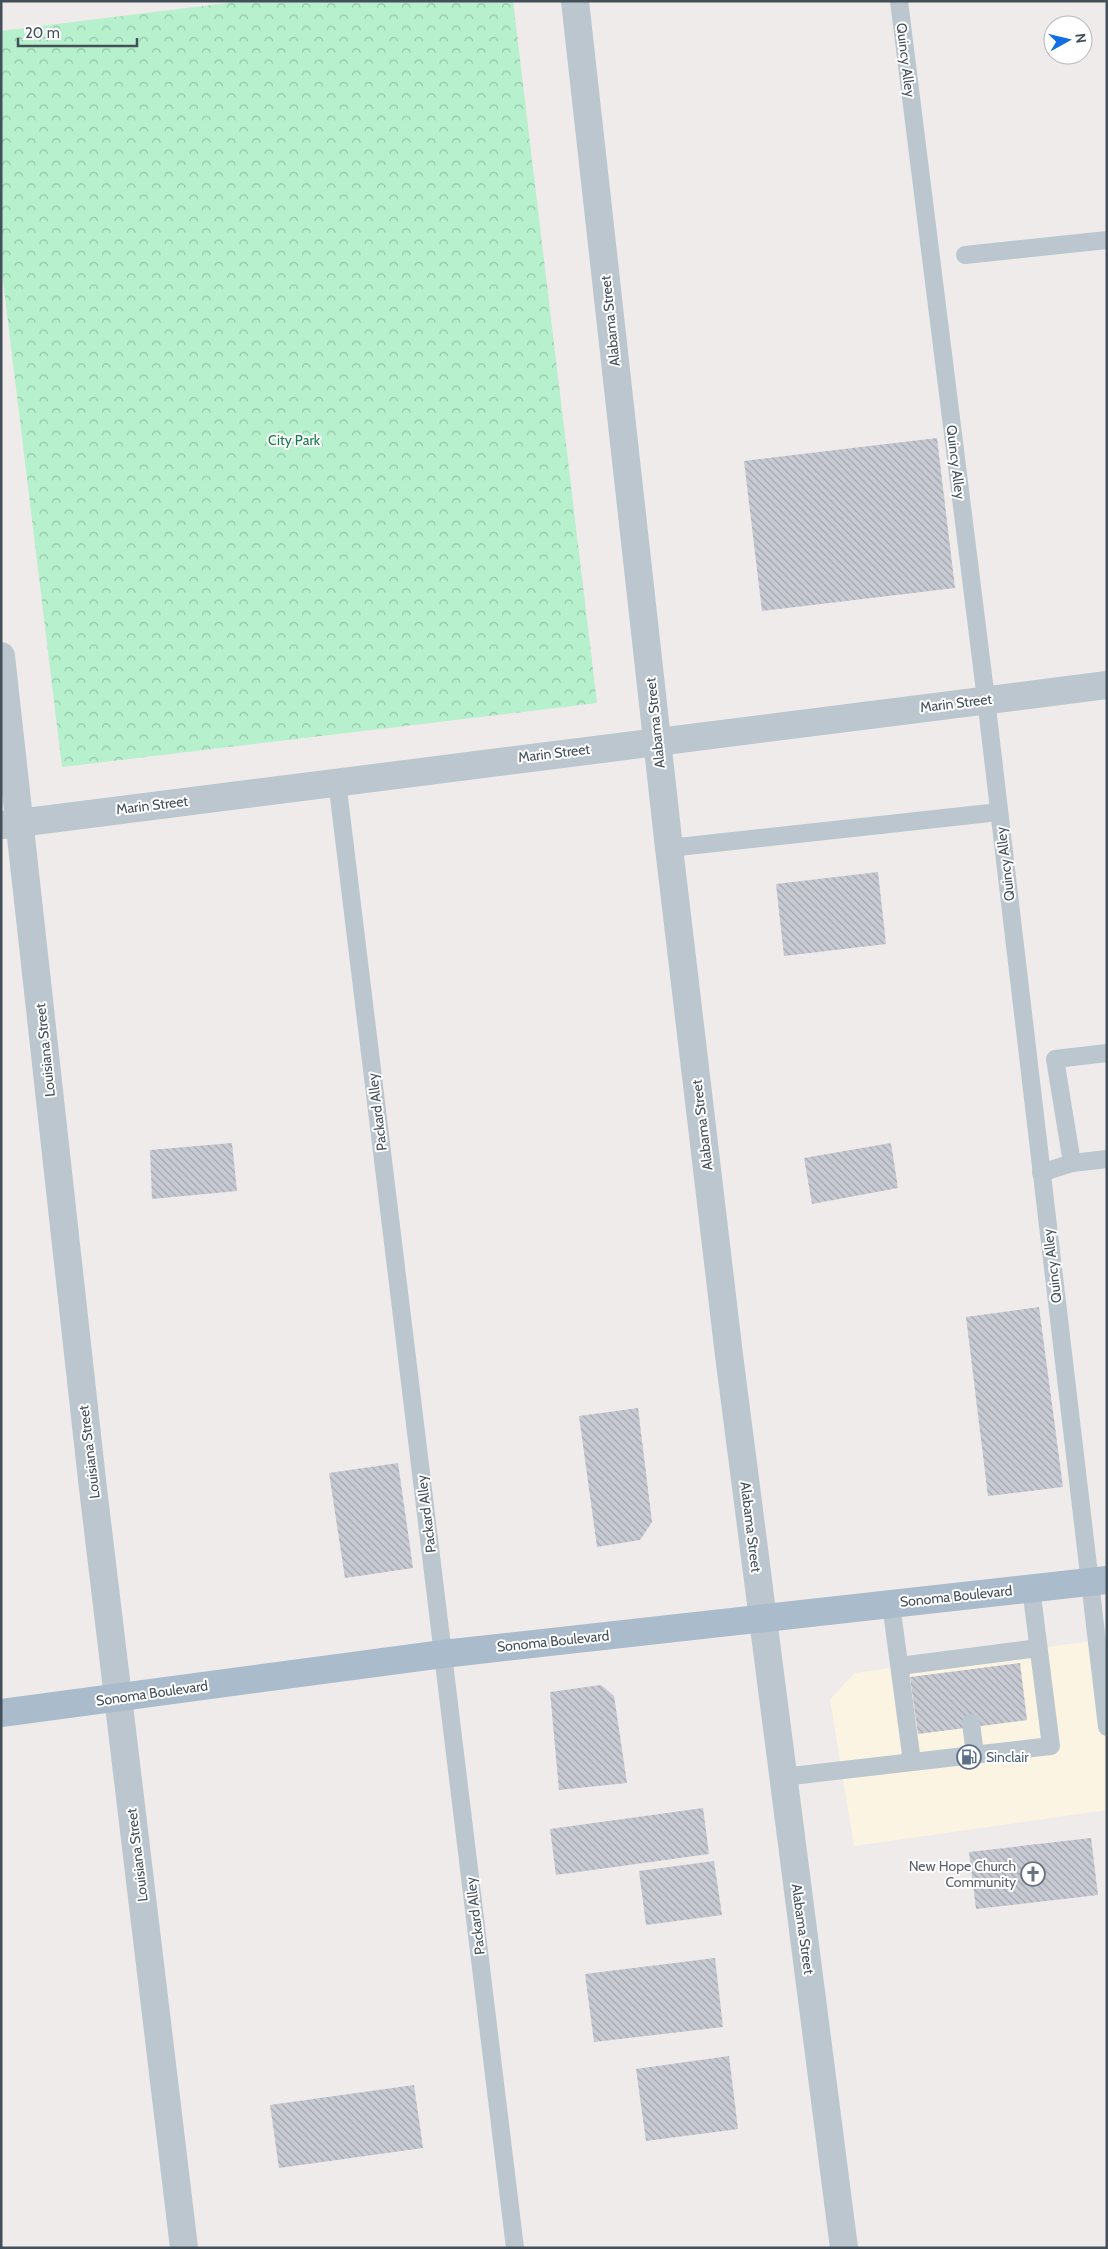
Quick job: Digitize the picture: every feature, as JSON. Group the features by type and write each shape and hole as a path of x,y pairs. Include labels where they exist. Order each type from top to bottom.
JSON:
{"main road":[{"name":"Sonoma Boulevard","path":"1,1713 443,1654 1098,1581"}],"street":[{"name":"Alabama Street","path":"575,1 669,848 763,1617 844,2248"},
{"name":"Louisiana Street","path":"1,656 10,824 184,2248"},
{"name":"Marin Street","path":"10,824 657,740 1107,685"}],"lane":[{"name":"Quincy Alley","path":"899,1 986,699 1041,1173 1098,1581 1107,1727"},
{"path":"965,255 1107,240"},
{"name":"Packard Alley","path":"337,781 515,2248"},
{"path":"669,848 999,812"},
{"path":"1028,1064 1107,1053"},
{"path":"1055,1059 1072,1163"},
{"path":"1041,1173 1072,1163 1107,1159"},
{"path":"783,1777 1051,1746 1031,1588"},
{"path":"891,1604 912,1762"},
{"path":"900,1666 964,1664 1038,1648"},
{"path":"971,1723 975,1755"}],"shaded area":[{"path":"1107,1639 1107,1810 854,1846 830,1699 855,1673"}],"green space":[{"name":"City Park","path":"243,1 513,1 597,703 62,767 1,264 1,31"}],"building":[{"path":"937,438 955,588 762,611 744,461"},
{"path":"878,872 886,944 784,956 776,884"},
{"path":"232,1143 237,1191 152,1199 150,1150"},
{"path":"891,1143 898,1188 812,1204 804,1158"},
{"path":"1039,1307 1063,1487 988,1496 966,1317"},
{"path":"638,1408 652,1522 640,1540 597,1547 579,1416"},
{"path":"398,1463 413,1568 345,1578 329,1473"},
{"path":"1020,1663 1027,1720 918,1734 910,1677"},
{"path":"601,1685 614,1696 627,1783 559,1790 550,1692"},
{"path":"703,1808 709,1854 556,1875 550,1829"},
{"name":"New Hope Church Community","path":"1091,1838 1098,1895 976,1909 969,1852"},
{"path":"714,1861 722,1915 646,1925 639,1871"},
{"path":"715,1958 723,2027 594,2042 585,1974"},
{"path":"729,2056 738,2129 646,2141 636,2069"},
{"path":"414,2085 423,2148 279,2168 270,2105"}],"place":[{"name":"Sinclair","path":"969,1757"},
{"name":"New Hope Church Community","path":"1033,1874"}]}
